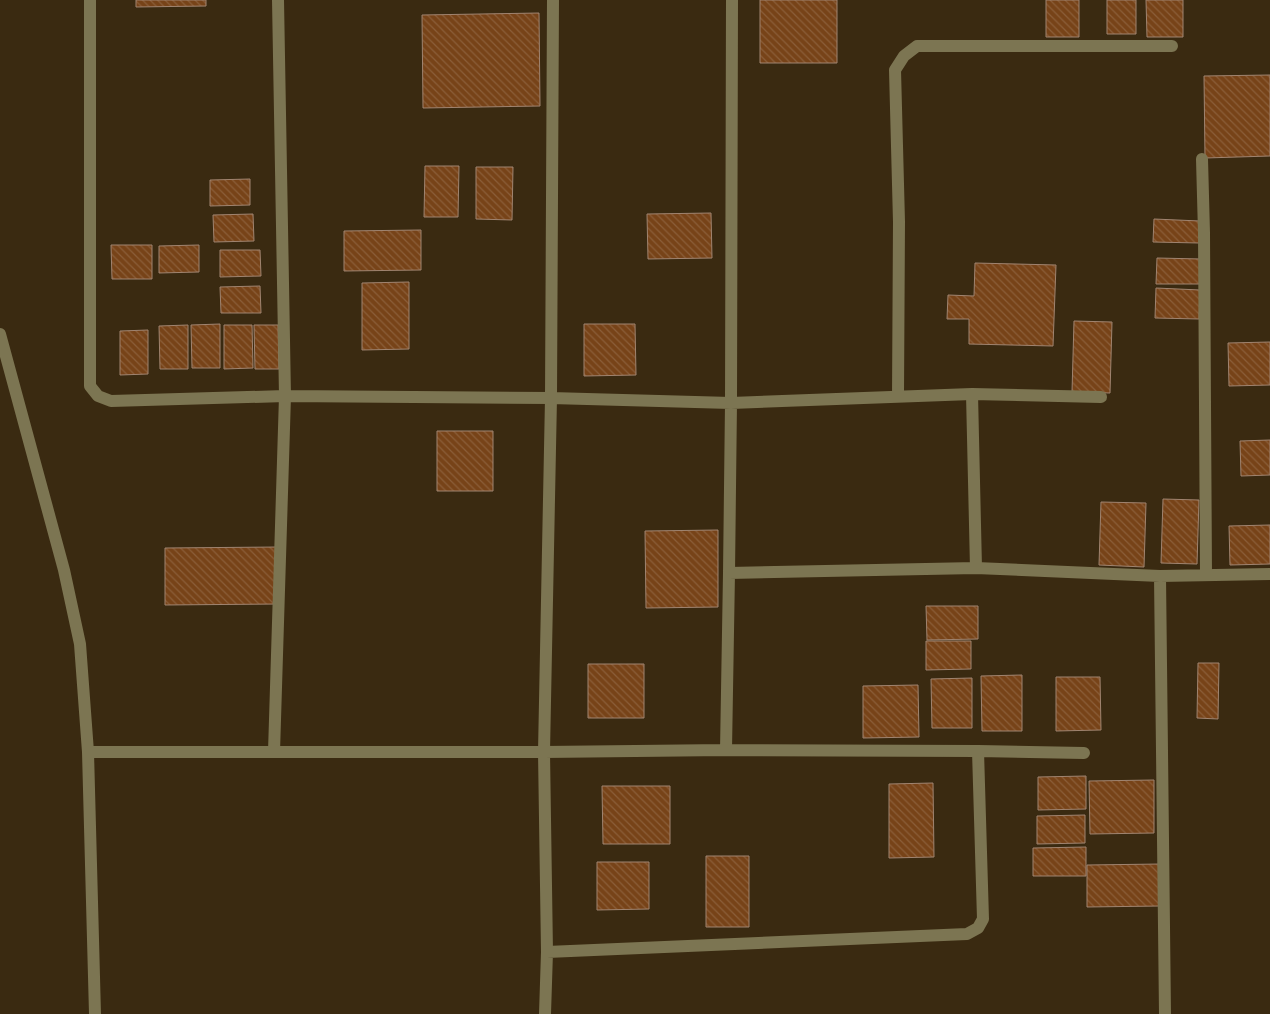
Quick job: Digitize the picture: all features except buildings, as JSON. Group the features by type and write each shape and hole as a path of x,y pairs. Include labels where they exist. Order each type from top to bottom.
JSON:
{"street":[{"path":"90,0 90,386 98,396 111,401 285,396 551,398 731,403 972,394 1101,396"},
{"path":"274,752 285,396 278,0"},
{"path":"545,1014 547,952 544,752 551,398 552,0"},
{"path":"726,750 731,403 732,0"},
{"path":"898,396 899,222 895,70 904,56 917,46 1172,46"},
{"path":"1202,159 1206,575"},
{"path":"0,334 64,570 80,644 88,752 96,1014"},
{"path":"972,394 976,568"},
{"path":"728,573 976,568 1160,576 1270,574"},
{"path":"1160,576 1165,1014"},
{"path":"88,752 726,750 1084,753"},
{"path":"547,952 967,934 978,928 983,919 978,751"}]}
